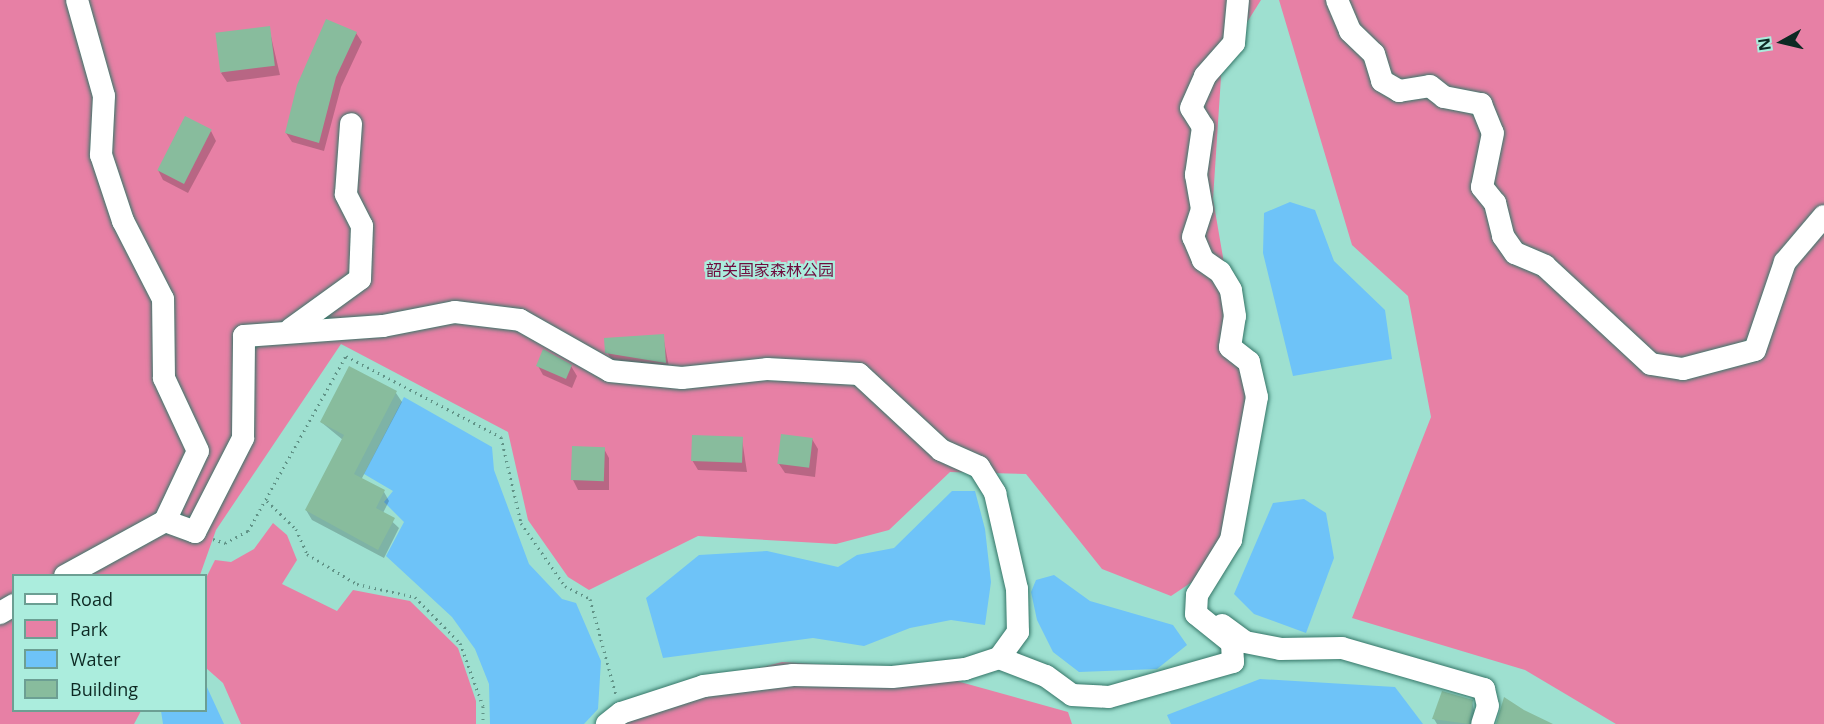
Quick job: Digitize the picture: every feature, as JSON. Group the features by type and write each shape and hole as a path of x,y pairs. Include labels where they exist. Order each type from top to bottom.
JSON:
{"street":[{"path":"69,574 165,521 198,451 164,378 163,299 123,221 101,155 104,96 77,0"},
{"path":"999,658 1046,676 1072,695 1109,697 1233,662 1232,643 1196,614 1200,589 1231,540 1257,397 1249,362 1230,347 1235,316 1231,290 1221,273 1203,261 1193,237 1202,209 1196,174 1203,127 1191,108 1205,76 1234,43 1238,0"},
{"path":"1338,0 1350,31 1374,54 1382,81 1400,91 1430,86 1444,97 1481,104 1493,133 1482,187 1496,204 1503,236 1515,253 1545,266 1651,364 1683,369 1755,350 1785,262 1824,216"},
{"path":"284,333 360,279 362,226 346,194 351,124"},
{"path":"165,521 195,532 243,438 244,336 383,326 455,312 520,320 610,371 693,378 766,369 859,374 941,450 979,467 995,494 1017,589 1018,633 999,658 965,669 892,677 793,675 704,686 614,718"},
{"path":"1222,549 1201,571 1200,607 1245,642 1280,650 1342,648 1484,689 1488,706 1482,724"}],"path":[{"path":"195,532 225,543 248,531 267,501 346,356 501,437 521,523 565,586 590,599 614,718"},
{"path":"267,501 296,529 307,554 357,584 415,597 460,643 483,706 483,724"}],"green space":[{"name":"韶关国家森林公园","path":"0,0 1261,0 1222,62 1213,199 1249,409 1225,560 1171,596 1102,569 1026,474 950,472 889,530 836,544 698,536 589,590 568,577 528,520 508,432 341,344 216,530 200,574 12,574 12,712 140,712 134,724 0,724"},
{"path":"1279,0 1824,0 1824,724 1616,724 1525,670 1352,618 1431,417 1408,296 1352,245"},
{"path":"273,523 287,535 297,560 282,584 337,611 353,590 410,601 458,648 476,701 476,724 241,724 223,683 207,669 207,576 215,560 231,562 254,549"},
{"path":"782,662 917,670 1068,712 1072,724 612,724 626,702"}],"water":[{"path":"1290,202 1315,210 1334,261 1385,310 1392,359 1293,376 1263,253 1264,213"},
{"path":"404,397 492,447 494,470 529,564 562,599 576,603 601,661 598,709 584,724 490,724 489,684 475,649 452,617 386,556 404,522 384,502 393,491 364,474"},
{"path":"952,491 975,491 985,529 991,582 985,625 951,620 910,628 864,646 813,638 663,658 646,598 699,555 767,551 838,567 857,555 894,548"},
{"path":"1304,499 1326,513 1334,558 1306,633 1254,614 1234,594 1273,503"},
{"path":"1054,575 1090,601 1173,625 1187,645 1157,669 1079,672 1053,652 1037,620 1031,592 1036,580"},
{"path":"1260,679 1395,687 1423,724 1171,724 1167,715"},
{"path":"207,687 224,724 163,724 161,712 207,712"}],"building":[{"path":"326,19 357,32 336,77 319,143 285,133 297,85"},
{"path":"270,26 275,66 220,72 215,33"},
{"path":"185,116 212,130 184,184 157,170"},
{"path":"664,334 666,363 605,353 604,338"},
{"path":"543,349 572,365 566,379 536,366"},
{"path":"349,366 397,391 354,474 385,490 376,508 395,518 378,550 305,510 344,435 320,422"},
{"path":"781,434 813,438 809,468 777,464"},
{"path":"692,435 743,437 742,463 691,461"},
{"path":"572,446 605,447 604,481 571,480"},
{"path":"1442,691 1473,700 1469,724 1432,719"},
{"path":"1504,697 1524,710 1553,724 1496,724"}]}
